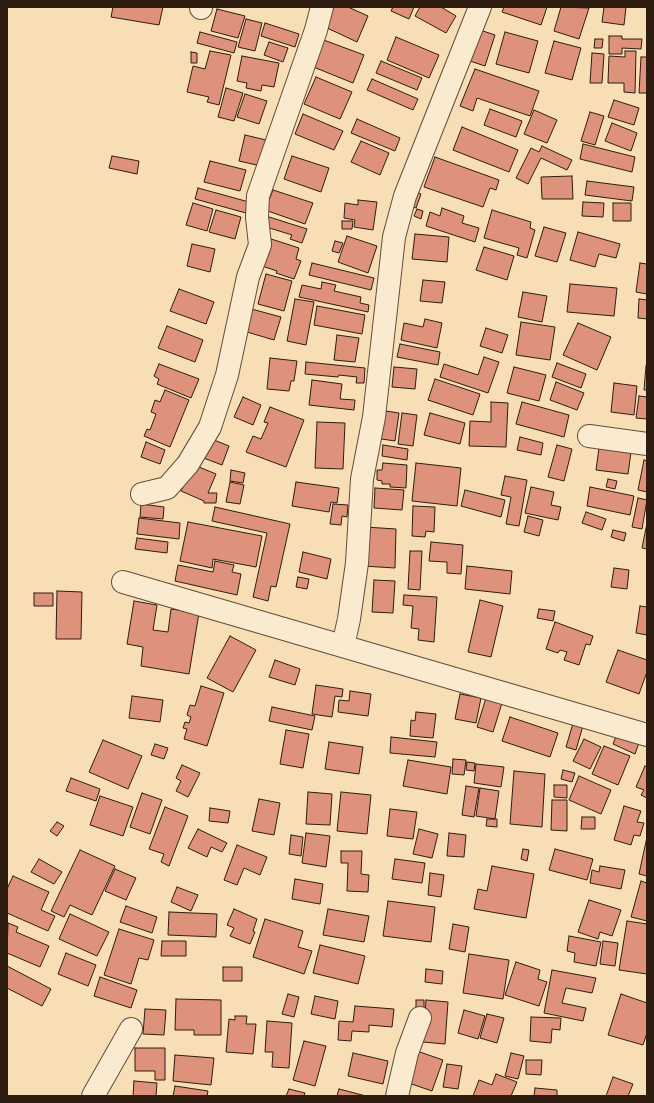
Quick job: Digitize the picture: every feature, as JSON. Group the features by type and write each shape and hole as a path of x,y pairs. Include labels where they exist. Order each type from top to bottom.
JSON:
{"street":[{"path":"142,494 167,488 188,464 210,427 227,375 248,277 260,245 257,217 258,196 316,30 322,7"},
{"path":"343,646 349,619 357,564 362,479 374,417 394,237 405,196 480,7"},
{"path":"589,436 647,444"},
{"path":"123,582 647,735"},
{"path":"397,1096 408,1053 420,1018"},
{"path":"93,1096 131,1029"}],"building":[{"path":"113,7 163,7 159,25 111,17"},
{"path":"334,7 348,7 368,16 357,42 325,27"},
{"path":"393,7 414,7 409,19 391,11"},
{"path":"420,7 441,7 456,16 446,33 415,16"},
{"path":"504,7 547,7 541,25 502,12"},
{"path":"561,7 589,8 579,39 554,31"},
{"path":"604,7 626,7 624,25 602,22"},
{"path":"217,9 245,16 238,38 211,31"},
{"path":"246,19 262,23 255,51 238,47"},
{"path":"265,23 299,34 295,47 261,36"},
{"path":"477,29 495,35 485,66 467,60"},
{"path":"200,32 237,42 234,53 197,43"},
{"path":"505,32 538,41 529,73 496,64"},
{"path":"609,36 622,36 622,39 642,39 641,49 622,48 622,54 609,54"},
{"path":"396,37 439,55 429,78 387,60"},
{"path":"321,39 364,55 353,83 311,66"},
{"path":"595,39 603,39 602,48 594,48"},
{"path":"554,41 581,48 572,80 545,73"},
{"path":"269,42 288,48 283,62 264,55"},
{"path":"210,51 231,55 219,105 207,102 209,97 187,92 193,66 205,69"},
{"path":"625,51 636,51 635,93 624,92 624,83 608,83 609,56 625,57"},
{"path":"191,52 197,53 197,63 191,63"},
{"path":"592,53 604,54 602,83 590,83"},
{"path":"242,56 279,63 274,87 262,85 261,91 246,88 247,83 237,81"},
{"path":"641,57 647,57 647,93 639,93"},
{"path":"381,61 422,78 417,90 376,73"},
{"path":"475,69 539,91 530,116 477,98 473,111 460,106"},
{"path":"316,77 352,92 340,119 304,104"},
{"path":"372,79 418,99 413,110 367,90"},
{"path":"226,88 243,93 234,121 218,117"},
{"path":"245,94 267,101 259,124 237,117"},
{"path":"614,100 639,108 634,125 608,117"},
{"path":"490,109 522,121 516,137 484,125"},
{"path":"534,110 557,120 547,143 524,134"},
{"path":"590,112 604,116 595,145 581,141"},
{"path":"303,114 343,131 334,150 295,134"},
{"path":"357,119 400,138 395,151 351,133"},
{"path":"612,123 637,133 631,151 605,141"},
{"path":"462,127 518,150 509,172 453,150"},
{"path":"245,135 266,140 261,166 239,161"},
{"path":"361,141 389,153 380,175 351,162"},
{"path":"583,144 635,157 632,172 580,159"},
{"path":"542,146 572,160 567,170 541,158 528,184 516,178 531,148 539,152"},
{"path":"112,156 139,161 137,174 109,168"},
{"path":"292,156 329,168 321,192 284,179"},
{"path":"435,157 499,180 496,190 490,188 483,207 424,187"},
{"path":"210,161 246,170 240,191 204,182"},
{"path":"572,176 573,199 542,199 541,177"},
{"path":"587,181 634,187 632,201 585,195"},
{"path":"198,188 249,202 246,213 195,199"},
{"path":"273,190 313,203 305,224 265,210"},
{"path":"411,190 421,194 416,208 406,204"},
{"path":"358,200 377,202 373,230 354,227 355,220 344,218 345,203 358,205"},
{"path":"583,202 604,203 603,217 582,216"},
{"path":"193,203 213,209 207,231 186,225"},
{"path":"613,203 631,203 631,221 613,221"},
{"path":"442,208 464,216 462,223 479,228 475,242 426,226 430,212 440,216"},
{"path":"417,209 423,211 421,219 414,216"},
{"path":"216,210 241,217 235,239 209,232"},
{"path":"492,210 531,222 530,228 535,230 527,258 517,255 519,248 484,238"},
{"path":"266,216 307,229 302,243 290,239 292,235 263,226"},
{"path":"342,221 353,221 352,229 342,229"},
{"path":"544,227 566,233 557,262 535,256"},
{"path":"578,232 620,244 616,258 599,254 595,267 570,260"},
{"path":"415,234 449,237 447,262 412,259"},
{"path":"347,236 377,246 368,273 338,262"},
{"path":"268,238 299,248 296,259 301,261 294,279 259,265"},
{"path":"335,241 343,243 339,253 332,251"},
{"path":"192,244 215,249 210,272 187,266"},
{"path":"484,247 514,256 507,280 476,270"},
{"path":"312,263 374,278 371,290 309,275"},
{"path":"640,263 647,264 647,294 636,292"},
{"path":"266,274 292,281 284,311 258,304"},
{"path":"423,280 445,282 442,303 420,301"},
{"path":"322,282 336,285 334,291 361,297 360,303 369,305 368,312 299,297 302,285 321,289"},
{"path":"570,284 617,288 614,316 567,312"},
{"path":"179,289 214,302 206,324 170,311"},
{"path":"523,292 547,296 542,322 518,317"},
{"path":"295,299 314,302 306,345 287,341"},
{"path":"639,299 647,300 647,319 638,318"},
{"path":"317,306 365,315 362,334 314,325"},
{"path":"244,307 281,317 274,340 237,329"},
{"path":"425,319 442,323 437,348 401,340 404,323 423,327"},
{"path":"521,322 555,327 550,360 516,355"},
{"path":"578,323 611,337 597,370 563,355"},
{"path":"167,326 203,340 195,362 158,348"},
{"path":"486,328 508,335 502,353 480,346"},
{"path":"337,335 359,338 355,362 334,360"},
{"path":"400,344 440,352 438,365 397,357"},
{"path":"484,357 499,362 488,393 440,377 444,364 478,375"},
{"path":"270,358 297,361 294,381 291,381 289,391 267,389"},
{"path":"306,362 365,368 364,383 356,383 357,377 305,374"},
{"path":"557,363 586,374 581,388 552,377"},
{"path":"159,364 199,379 191,398 157,384 159,379 154,376"},
{"path":"646,366 647,390 644,390"},
{"path":"394,367 417,369 415,389 392,387"},
{"path":"514,367 546,375 539,401 507,393"},
{"path":"435,379 480,394 473,415 428,400"},
{"path":"312,380 342,384 340,399 355,400 354,410 309,405"},
{"path":"556,382 584,393 577,410 550,400"},
{"path":"614,383 637,386 634,415 611,412"},
{"path":"165,390 189,400 170,447 144,436 147,429 150,430 156,414 151,412 155,400 160,402"},
{"path":"639,396 647,397 647,419 636,418"},
{"path":"243,397 261,405 253,425 234,417"},
{"path":"491,402 508,403 506,447 469,446 470,421 491,422"},
{"path":"522,402 569,415 564,437 516,424"},
{"path":"270,407 304,420 286,467 246,452 253,436 261,439 268,423 264,422"},
{"path":"379,410 399,413 395,441 375,438"},
{"path":"402,413 417,415 413,446 398,444"},
{"path":"430,413 465,423 460,444 424,435"},
{"path":"317,422 345,423 343,469 315,468"},
{"path":"520,437 543,443 541,455 517,450"},
{"path":"209,438 229,446 222,465 201,457"},
{"path":"146,442 165,450 160,464 141,457"},
{"path":"383,445 408,449 407,460 382,456"},
{"path":"557,445 572,449 564,481 548,477"},
{"path":"599,448 631,452 628,474 596,470"},
{"path":"644,460 647,461 647,492 638,490"},
{"path":"383,463 407,465 406,488 390,487 390,484 382,484 382,481 377,480 377,470 382,470"},
{"path":"416,463 461,468 457,506 412,501"},
{"path":"194,465 216,474 208,493 217,493 216,503 204,503 204,501 181,491"},
{"path":"231,470 245,473 243,483 230,481"},
{"path":"505,476 527,480 519,526 506,524 511,497 501,495"},
{"path":"608,479 617,481 615,489 606,487"},
{"path":"230,482 244,485 240,504 226,502"},
{"path":"296,482 339,488 337,503 331,502 329,512 292,506"},
{"path":"531,487 554,492 551,505 561,507 558,520 525,513"},
{"path":"590,487 634,496 630,515 587,506"},
{"path":"375,488 404,490 402,510 374,508"},
{"path":"465,490 505,500 501,517 461,506"},
{"path":"638,498 647,500 642,529 632,527"},
{"path":"141,504 164,507 163,519 140,517"},
{"path":"333,504 348,505 347,517 342,516 341,525 330,524"},
{"path":"413,506 435,507 434,532 426,531 425,537 412,536"},
{"path":"215,507 290,524 276,587 271,586 268,601 253,597 267,533 212,521"},
{"path":"586,512 606,519 602,530 582,523"},
{"path":"528,516 543,520 539,536 524,532"},
{"path":"139,518 180,523 179,539 137,534"},
{"path":"188,522 262,536 256,567 213,559 212,568 180,561"},
{"path":"647,523 647,549 642,548"},
{"path":"365,527 396,529 395,568 363,566"},
{"path":"613,530 626,533 624,541 611,537"},
{"path":"137,538 168,542 167,553 135,549"},
{"path":"431,542 463,545 461,574 447,573 447,562 429,561"},
{"path":"410,551 422,551 420,590 408,589"},
{"path":"303,552 331,559 327,579 299,572"},
{"path":"215,561 234,565 232,572 241,574 237,595 175,581 178,565 213,572"},
{"path":"467,566 512,571 510,594 465,589"},
{"path":"614,568 629,570 627,589 611,587"},
{"path":"298,577 309,579 307,589 296,587"},
{"path":"374,580 395,581 393,613 372,612"},
{"path":"57,591 82,592 81,639 56,639"},
{"path":"34,593 53,593 53,606 34,606"},
{"path":"404,595 437,597 434,642 418,640 419,629 411,628 413,606 403,605"},
{"path":"480,600 503,606 491,657 468,652"},
{"path":"134,601 157,605 153,630 168,632 171,609 199,613 189,674 141,666 143,647 127,644"},
{"path":"640,606 647,607 647,635 636,633"},
{"path":"539,609 555,611 553,621 537,618"},
{"path":"555,622 593,636 590,645 586,644 579,665 564,660 567,652 560,650 558,653 546,649"},
{"path":"230,636 256,650 233,692 207,678"},
{"path":"618,650 647,660 647,672 639,694 606,682"},
{"path":"275,660 300,669 295,685 269,677"},
{"path":"316,685 343,689 342,697 335,696 332,717 312,714"},
{"path":"201,686 224,693 207,746 184,739 187,729 183,728 185,722 189,723 191,717 187,715 190,705 195,706"},
{"path":"350,691 371,694 368,716 338,712 339,700 349,701"},
{"path":"460,694 481,698 476,723 455,719"},
{"path":"132,696 163,700 160,722 129,718"},
{"path":"486,698 502,703 493,732 477,727"},
{"path":"272,707 315,716 312,730 269,721"},
{"path":"416,712 436,714 433,738 410,736 411,720 415,721"},
{"path":"510,717 558,733 550,757 502,741"},
{"path":"574,720 584,722 576,750 566,747"},
{"path":"286,730 309,734 303,768 280,764"},
{"path":"618,731 640,740 635,754 613,744"},
{"path":"391,737 437,742 435,757 390,753"},
{"path":"584,739 601,747 590,769 573,761"},
{"path":"103,740 142,756 128,789 89,772"},
{"path":"329,742 363,747 359,774 325,769"},
{"path":"155,744 168,748 164,759 151,755"},
{"path":"604,746 630,756 618,785 592,774"},
{"path":"453,759 466,760 464,775 452,774"},
{"path":"408,760 451,767 447,794 403,786"},
{"path":"467,762 475,763 474,771 466,770"},
{"path":"476,764 504,767 501,787 474,783"},
{"path":"182,765 200,773 188,797 176,791 181,781 176,778"},
{"path":"645,766 647,767 647,798 641,795 644,790 636,787"},
{"path":"563,770 575,773 572,782 561,779"},
{"path":"514,771 545,774 542,827 510,824"},
{"path":"579,776 611,790 601,814 569,800"},
{"path":"71,778 100,789 96,801 66,791"},
{"path":"554,785 567,785 567,798 554,797"},
{"path":"466,786 479,788 474,817 462,815"},
{"path":"480,788 499,791 495,819 476,816"},
{"path":"308,792 332,794 330,825 306,824"},
{"path":"341,792 371,795 367,834 337,831"},
{"path":"142,793 162,800 150,834 130,827"},
{"path":"100,796 133,807 123,836 90,825"},
{"path":"259,799 280,803 274,835 252,831"},
{"path":"552,800 567,800 567,831 551,830"},
{"path":"624,806 641,811 637,822 644,823 640,836 634,835 631,845 614,840"},
{"path":"165,807 188,816 169,866 161,862 164,854 149,849"},
{"path":"210,808 230,811 228,823 209,821"},
{"path":"390,809 417,812 413,839 387,836"},
{"path":"582,817 595,817 595,829 581,829"},
{"path":"487,819 497,819 497,827 486,826"},
{"path":"57,822 64,826 57,836 50,831"},
{"path":"198,829 227,843 222,852 211,847 207,857 188,848"},
{"path":"419,829 438,834 432,858 413,854"},
{"path":"306,833 330,836 326,867 302,863"},
{"path":"449,833 466,835 464,857 447,856"},
{"path":"291,835 303,837 301,856 289,854"},
{"path":"647,837 647,876 639,874"},
{"path":"237,845 267,857 260,875 244,868 237,885 224,880"},
{"path":"523,849 529,850 527,861 521,859"},
{"path":"555,849 593,859 587,880 549,870"},
{"path":"80,850 115,866 92,915 70,905 64,917 51,911"},
{"path":"341,851 362,851 361,874 369,875 368,892 347,891 348,863 341,863"},
{"path":"39,859 62,872 54,884 31,872"},
{"path":"395,859 425,863 422,883 392,879"},
{"path":"492,866 534,874 526,918 474,909 478,889 487,891"},
{"path":"600,866 625,870 621,889 590,883 592,870 599,872"},
{"path":"115,869 136,878 126,900 105,891"},
{"path":"430,873 444,875 441,897 428,895"},
{"path":"13,876 49,892 41,910 55,916 48,931 7,913 7,889"},
{"path":"295,879 323,884 320,904 292,899"},
{"path":"641,881 647,883 647,921 631,917"},
{"path":"177,887 198,895 191,911 171,902"},
{"path":"589,900 621,910 612,936 600,932 598,939 578,932"},
{"path":"388,901 435,907 431,942 383,936"},
{"path":"126,906 157,917 152,933 120,922"},
{"path":"234,909 257,919 253,931 255,932 250,944 230,936 234,928 227,925"},
{"path":"328,909 369,916 364,942 323,935"},
{"path":"169,912 217,914 216,937 168,935"},
{"path":"70,914 109,932 97,956 59,939"},
{"path":"265,919 303,931 298,947 312,951 304,974 253,957"},
{"path":"627,921 647,924 647,974 619,970"},
{"path":"8,923 18,927 16,932 49,946 40,967 7,953"},
{"path":"453,924 469,927 465,952 449,949"},
{"path":"119,929 154,940 148,960 139,958 131,984 104,975"},
{"path":"569,936 601,942 596,966 574,962 575,953 567,951"},
{"path":"162,941 186,941 186,956 161,956"},
{"path":"603,941 618,943 615,966 600,964"},
{"path":"320,945 365,956 358,984 313,973"},
{"path":"66,953 96,965 88,986 58,974"},
{"path":"469,954 509,960 503,999 463,993"},
{"path":"516,962 540,970 538,979 547,982 539,1006 505,995"},
{"path":"7,966 51,989 42,1006 7,988"},
{"path":"223,967 242,967 242,981 223,981"},
{"path":"426,969 443,971 442,984 425,982"},
{"path":"552,970 596,978 592,993 566,988 562,1003 586,1008 583,1021 544,1013"},
{"path":"100,977 137,990 131,1008 94,996"},
{"path":"288,994 299,997 294,1017 282,1014"},
{"path":"621,994 647,1003 647,1033 643,1045 608,1035"},
{"path":"315,996 338,1001 335,1019 311,1014"},
{"path":"176,999 221,1000 221,1035 194,1035 194,1030 175,1030"},
{"path":"416,1000 424,1000 424,1014 416,1014"},
{"path":"426,1000 448,1002 445,1044 423,1042"},
{"path":"355,1006 394,1009 392,1027 369,1025 369,1032 352,1031 351,1041 338,1040 339,1021 353,1022"},
{"path":"145,1009 166,1010 164,1035 143,1034"},
{"path":"464,1010 485,1016 478,1039 458,1033"},
{"path":"487,1014 504,1018 497,1043 480,1038"},
{"path":"235,1016 247,1016 246,1024 256,1024 253,1054 226,1052 229,1019 235,1020"},
{"path":"531,1017 561,1018 560,1030 552,1029 551,1043 530,1041"},
{"path":"267,1021 292,1023 289,1068 272,1067 273,1052 265,1052"},
{"path":"304,1041 326,1046 315,1086 293,1080"},
{"path":"135,1048 165,1048 165,1080 155,1080 155,1071 135,1071"},
{"path":"414,1050 443,1060 432,1091 403,1081"},
{"path":"353,1053 388,1061 383,1084 348,1076"},
{"path":"511,1053 524,1056 518,1079 505,1076"},
{"path":"175,1055 214,1058 211,1085 173,1081"},
{"path":"526,1060 542,1060 541,1075 526,1074"},
{"path":"447,1064 462,1066 458,1089 443,1087"},
{"path":"496,1074 517,1082 511,1096 473,1096 479,1080 492,1085"},
{"path":"613,1077 633,1084 628,1096 606,1096"},
{"path":"134,1081 157,1083 156,1096 133,1096"},
{"path":"175,1086 208,1091 207,1096 173,1096"},
{"path":"535,1088 557,1090 557,1096 534,1096"},
{"path":"289,1089 305,1093 304,1096 286,1096"},
{"path":"339,1089 366,1096 337,1096"}]}
